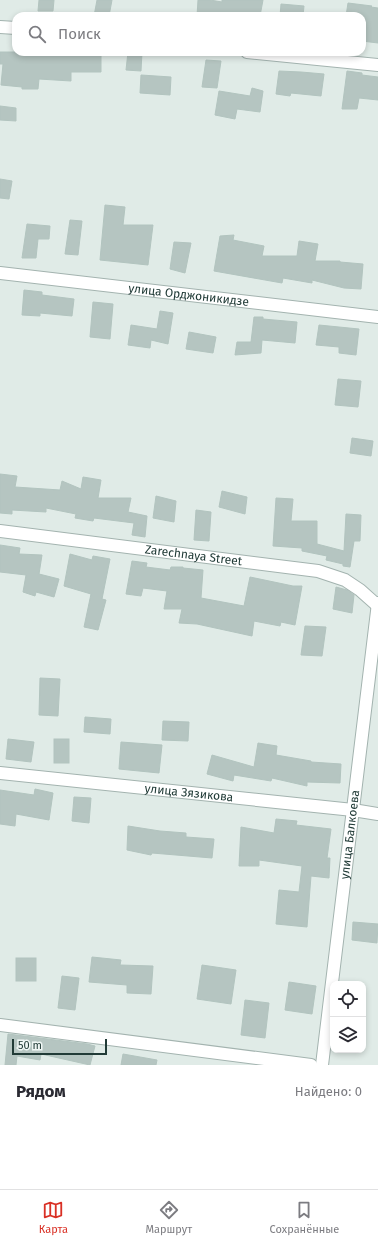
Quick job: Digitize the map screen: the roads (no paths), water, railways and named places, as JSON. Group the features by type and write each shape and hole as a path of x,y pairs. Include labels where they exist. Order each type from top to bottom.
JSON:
{"street":[{"path":"0,27 12,28"},
{"path":"287,56 378,65"},
{"name":"улица Орджоникидзе","path":"0,273 378,317"},
{"name":"Zarechnaya Street","path":"0,531 318,571 345,580 378,605"},
{"name":"улица Балкоева","path":"322,1065 378,605"},
{"name":"улица Зязикова","path":"0,773 353,810 378,814"},
{"path":"0,1025 311,1065"}]}
